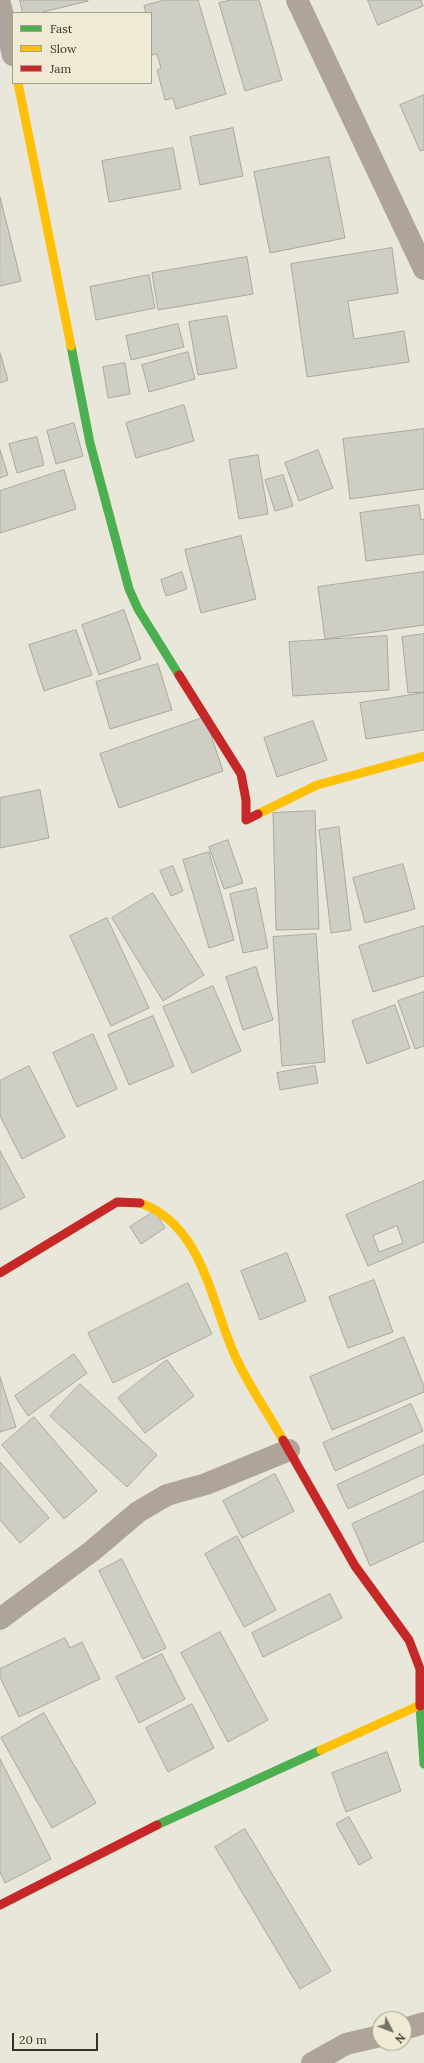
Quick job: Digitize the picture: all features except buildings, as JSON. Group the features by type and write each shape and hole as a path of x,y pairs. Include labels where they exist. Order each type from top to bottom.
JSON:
{"street":[{"path":"297,0 424,268"},
{"path":"0,4 8,29 12,50"},
{"path":"18,84 90,443 129,589 138,609 241,774 246,800 246,820 317,785 424,756"},
{"path":"0,1273 117,1202 138,1202 155,1208 171,1220 197,1255 236,1358 355,1566 409,1640 420,1669 420,1705 424,1764"},
{"path":"0,1619 92,1552 138,1512 167,1495 206,1484 289,1450"},
{"path":"0,1905 158,1825 420,1705"},
{"path":"412,2027 424,2023"},
{"path":"312,2063 346,2044 372,2038"}],"traffic: fast":[{"path":"71,346 90,443 129,589 138,609 179,675"},
{"path":"420,1706 424,1764"},
{"path":"157,1825 321,1750"}],"traffic: slow":[{"path":"18,84 71,346"},
{"path":"258,814 317,785 424,756"},
{"path":"140,1203 161,1214 178,1229 192,1248 212,1291 227,1337 236,1358 283,1440"},
{"path":"321,1750 420,1705"}],"traffic: jam":[{"path":"179,675 241,774 246,800 246,820 258,814"},
{"path":"0,1273 117,1202 140,1203"},
{"path":"283,1440 355,1566 409,1640 420,1669 420,1706"},
{"path":"0,1905 157,1825"}]}
